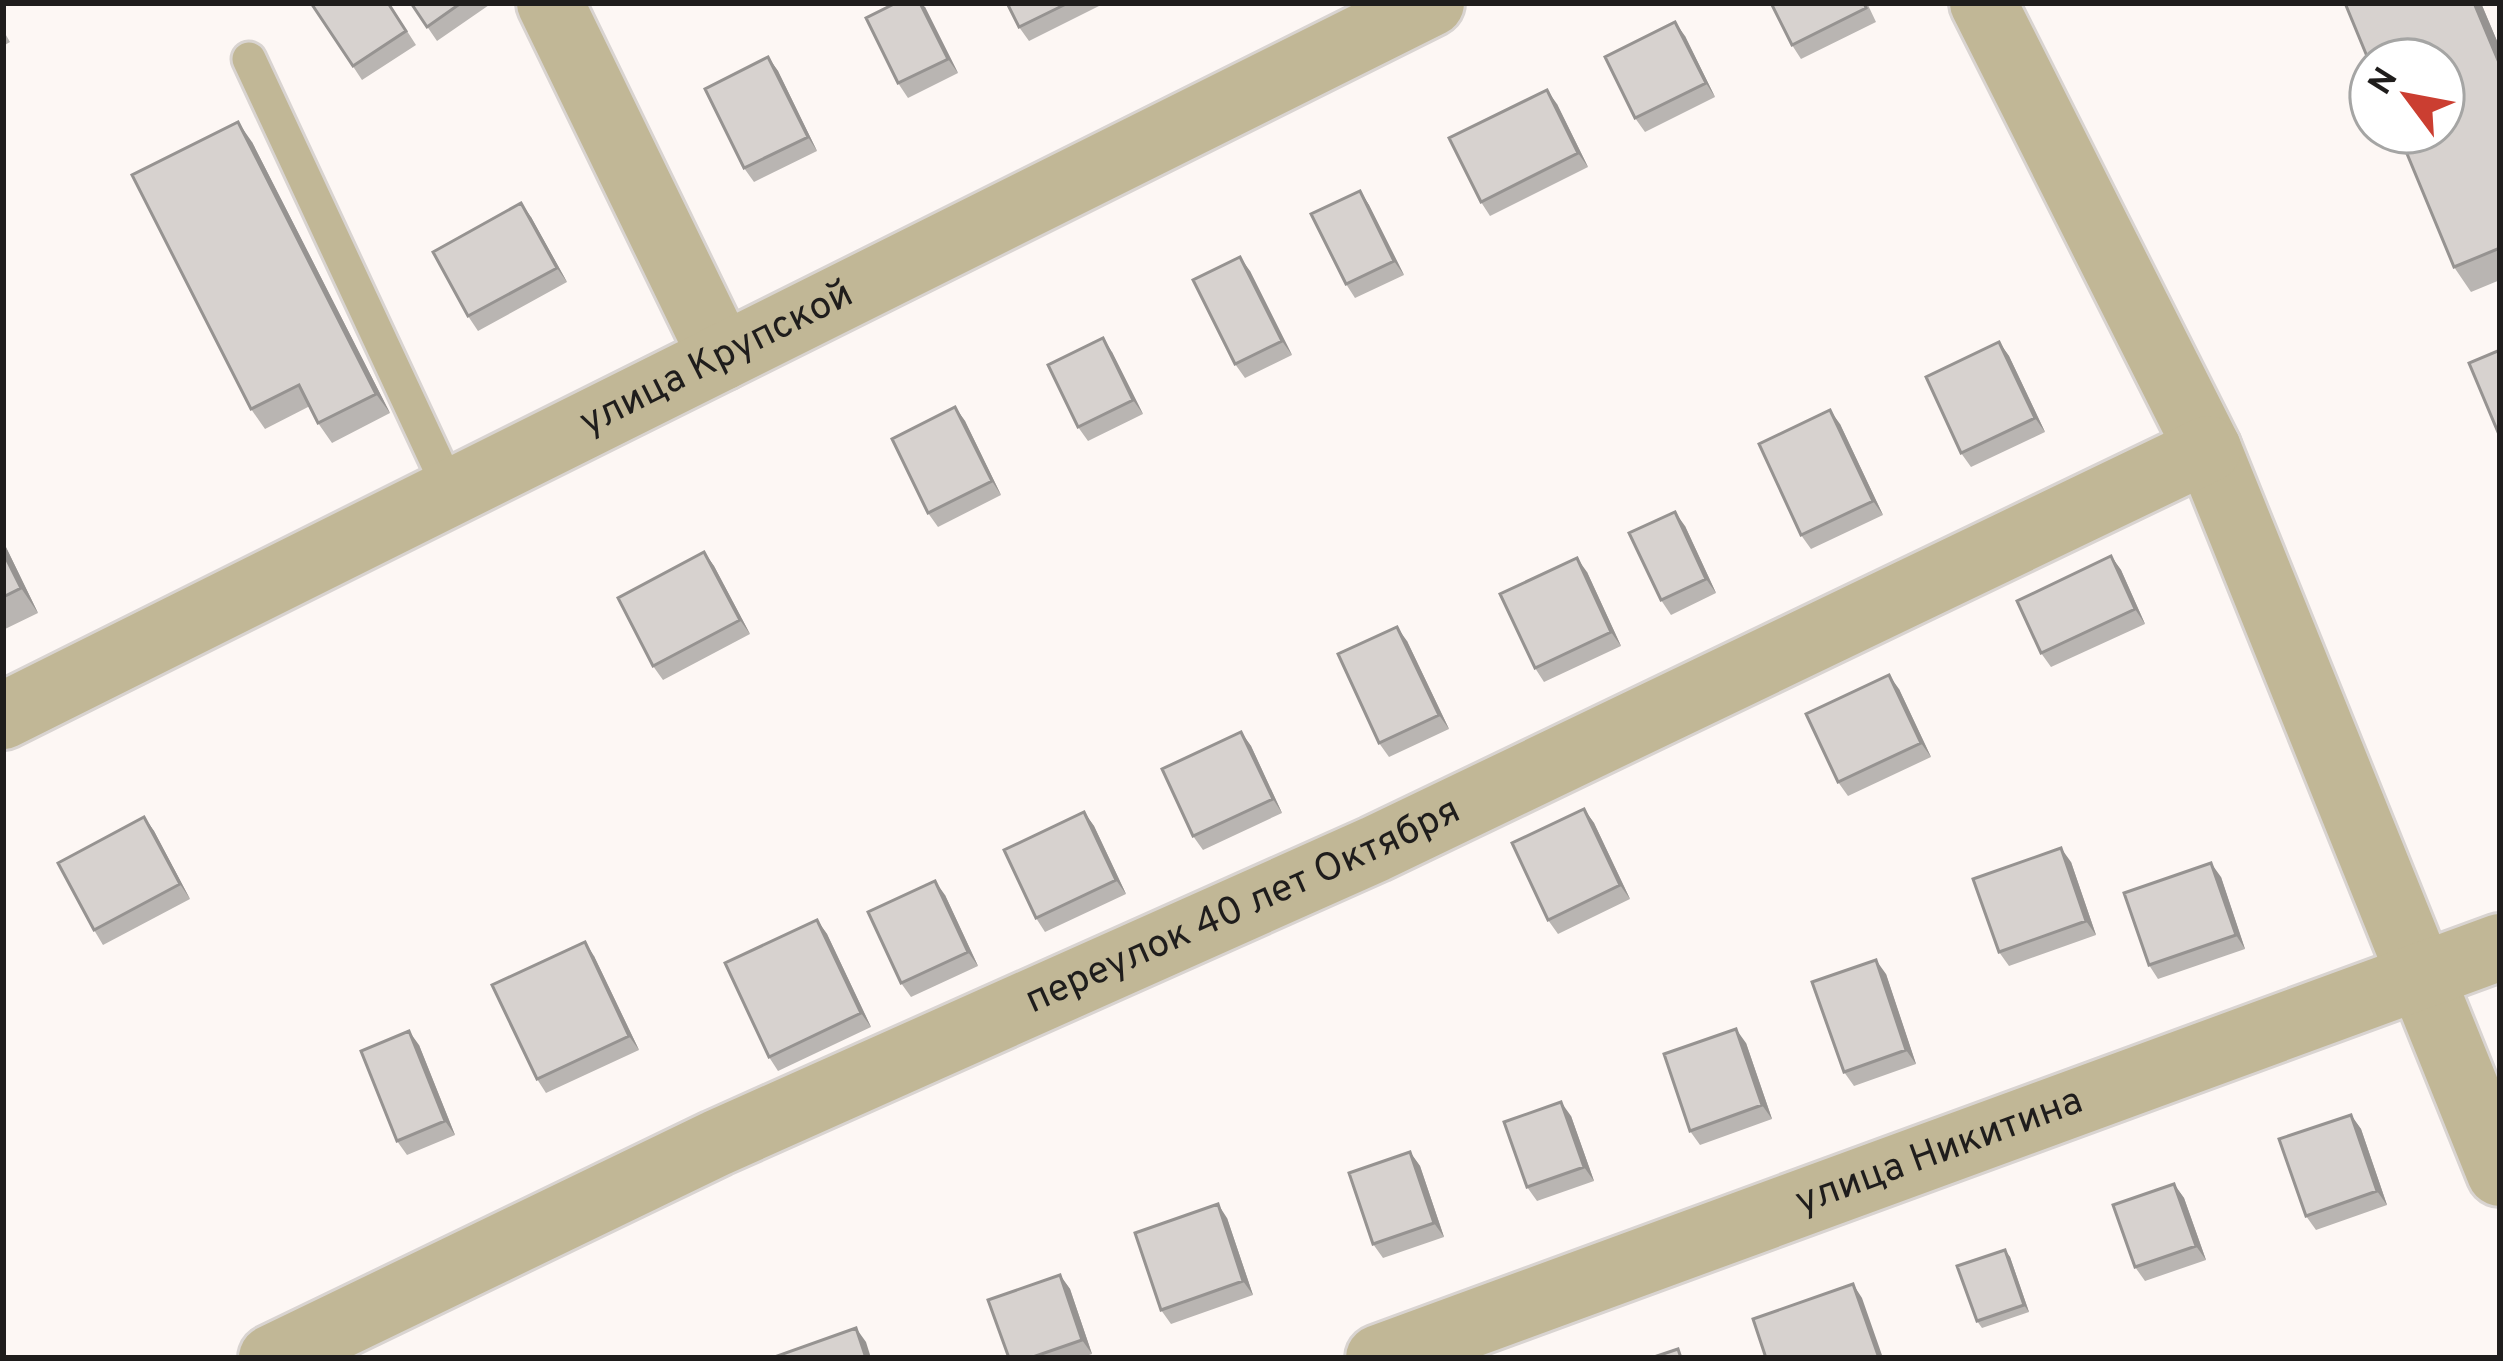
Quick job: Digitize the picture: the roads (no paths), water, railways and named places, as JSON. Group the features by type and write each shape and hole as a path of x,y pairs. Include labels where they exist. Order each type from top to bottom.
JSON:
{"street":[{"path":"550,3 722,357"},
{"name":"улица Крупской","path":"3,716 1431,3"},
{"path":"1983,3 2208,449 2500,1173"},
{"name":"переулок 40 лет Октября","path":"272,1358 717,1143 1375,849 2208,449"},
{"name":"улица Никитина","path":"1379,1358 2500,946"}],"lane":[{"path":"249,59 451,492"}]}
